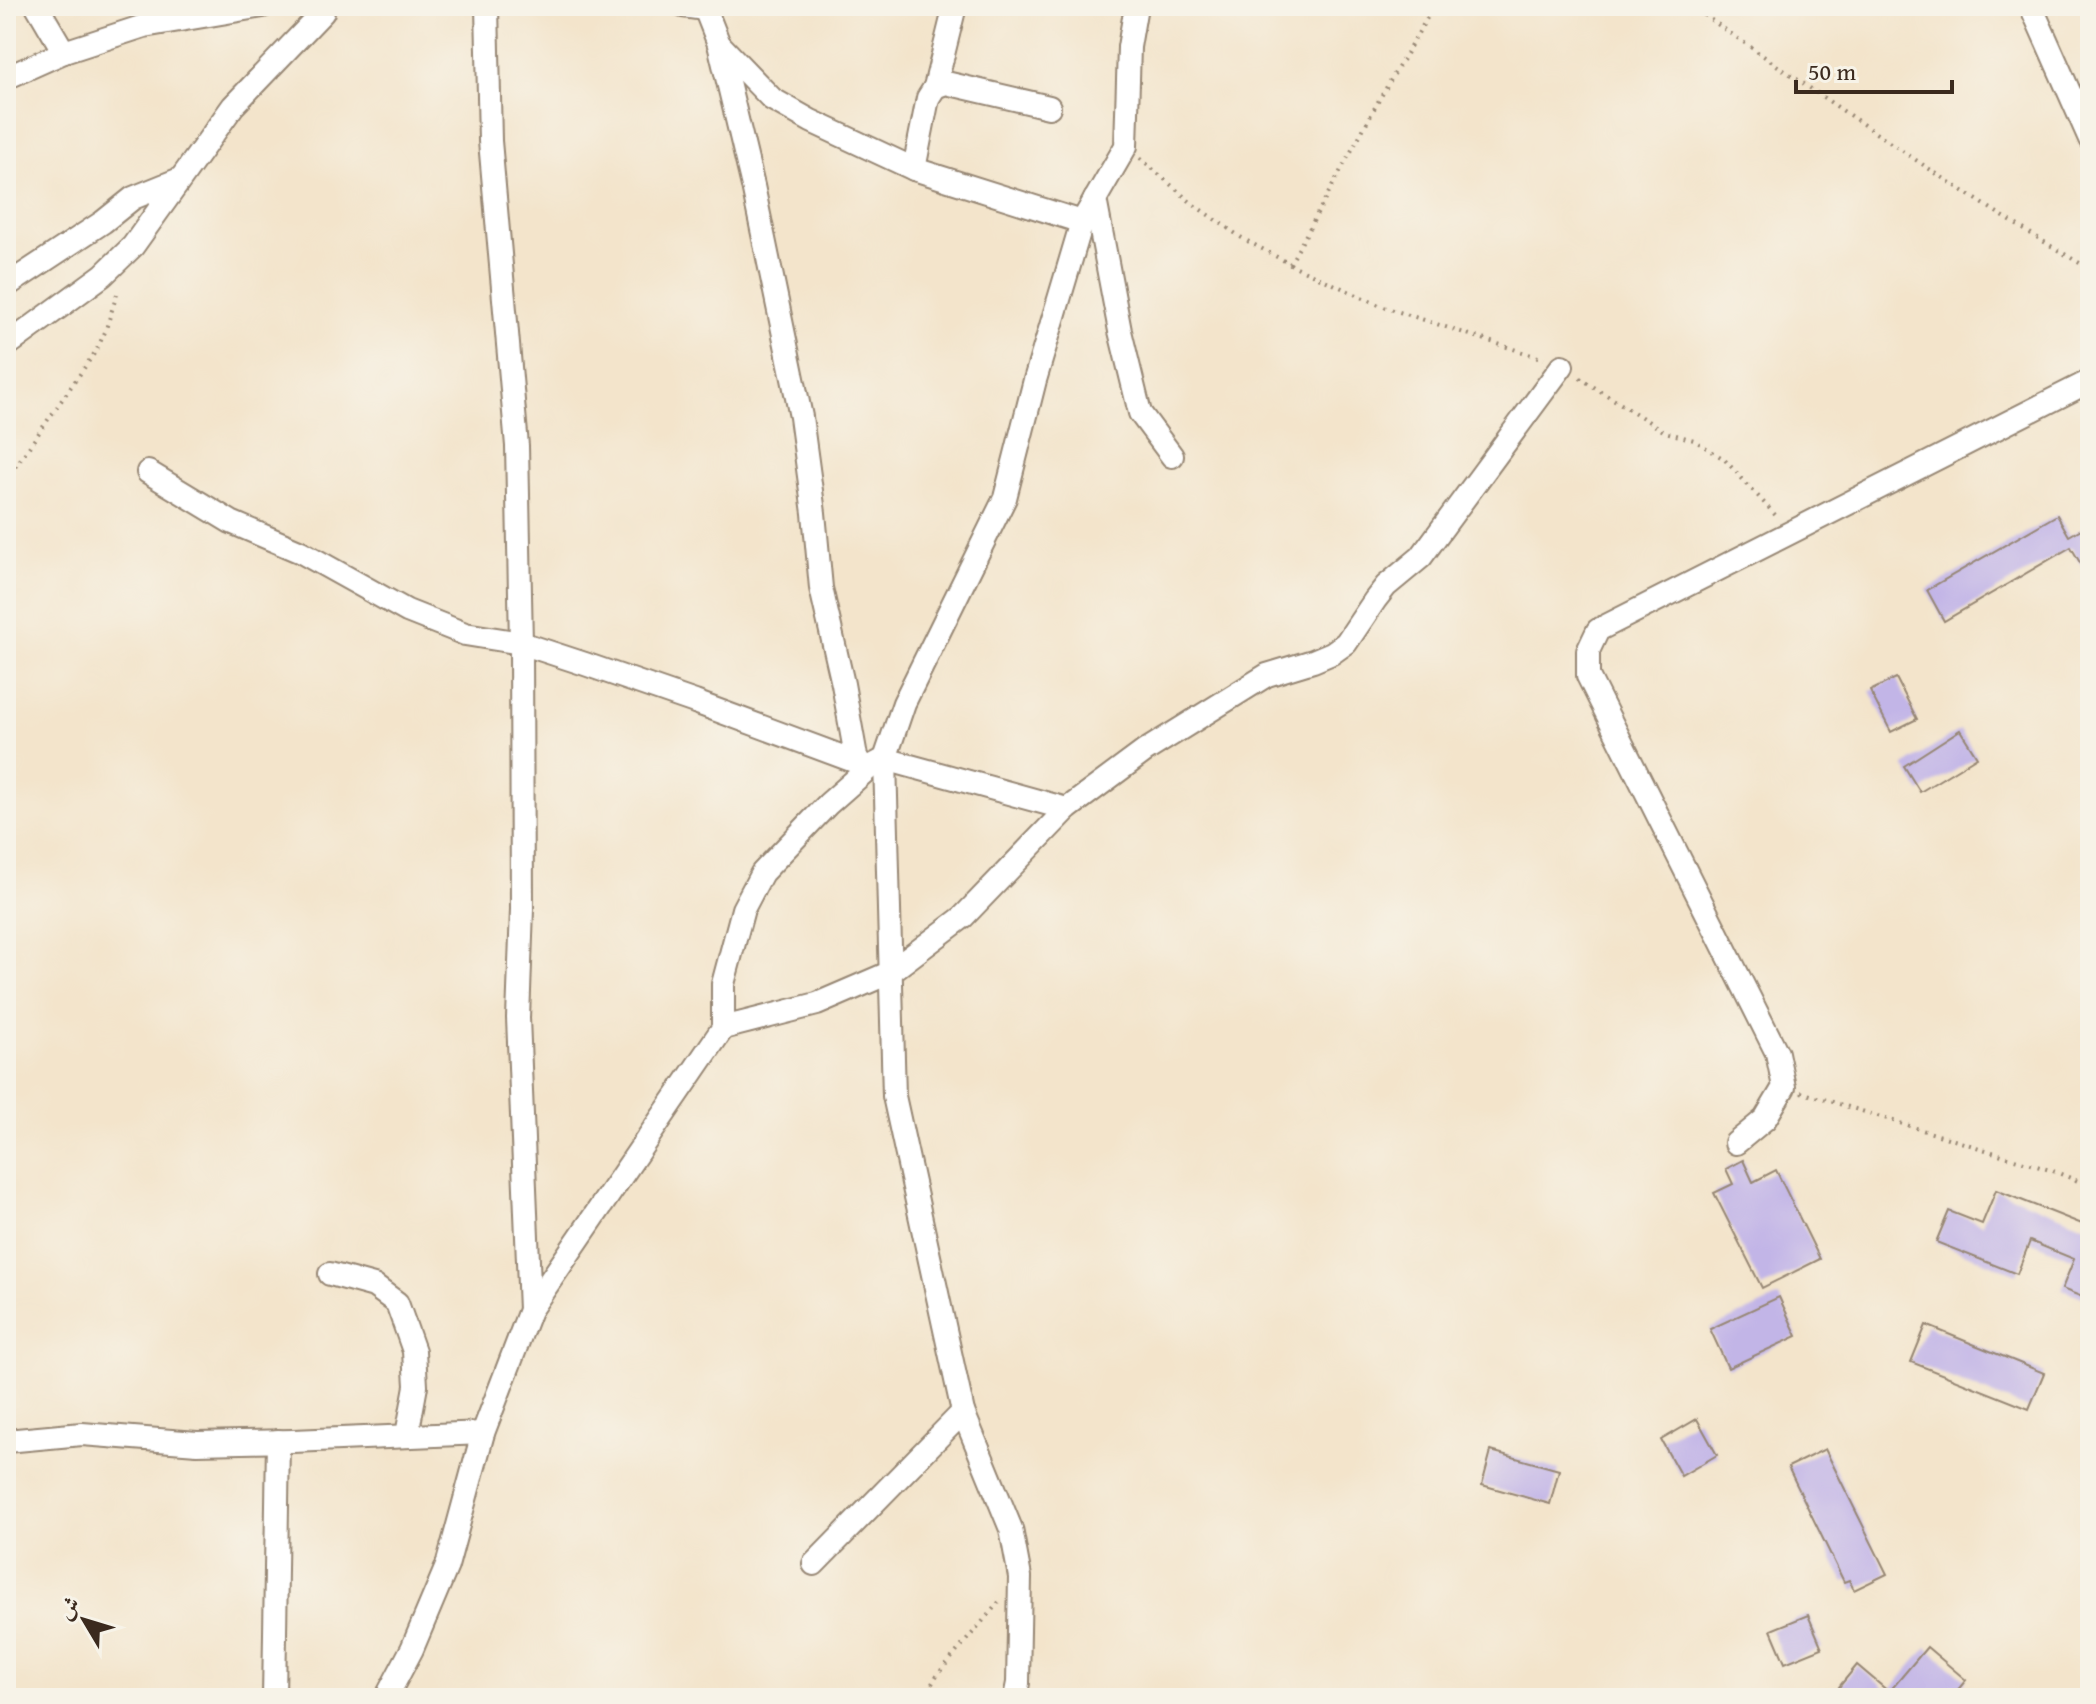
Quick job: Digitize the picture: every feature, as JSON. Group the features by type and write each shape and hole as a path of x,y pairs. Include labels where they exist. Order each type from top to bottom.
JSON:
{"street":[{"path":"37,6 64,52"},
{"path":"6,78 152,15 263,6"},
{"path":"487,6 490,141 517,446 522,909 518,1018 530,1310"},
{"path":"914,169 928,98 935,87 955,6"},
{"path":"386,1698 412,1649 447,1566 483,1433 530,1310 723,1028 723,984 743,909 762,873 871,763 1005,498 1035,380 1082,222 1126,146 1129,47 1136,6"},
{"path":"2031,6 2090,139"},
{"path":"697,7 719,44 772,99 811,121 914,169 1082,222"},
{"path":"6,346 103,275 133,246 233,106 324,8"},
{"path":"719,44 753,186 801,417 821,588 843,684 871,763 889,973 894,1096 963,1412 1011,1529 1020,1577 1015,1698"},
{"path":"935,87 946,83 1049,107"},
{"path":"6,286 103,222 133,198 181,179"},
{"path":"1095,199 1120,331 1140,413 1172,456"},
{"path":"723,1028 817,1004 889,973 963,917 1067,809 1145,751 1267,675 1313,661 1346,643 1386,586 1421,557 1562,366"},
{"path":"1736,1143 1765,1119 1784,1087 1777,1053 1588,676 1588,651 1598,630 2090,381"},
{"path":"148,472 231,522 301,552 407,611 465,634 521,643 871,763 1067,809"},
{"path":"330,1274 374,1286 397,1303 414,1351 416,1386 407,1435"},
{"path":"814,1564 963,1412"},
{"path":"6,1441 82,1434 197,1443 483,1433"},
{"path":"274,1698 278,1441"}],"path":[{"path":"1290,264 1434,6"},
{"path":"1691,6 2023,230 2090,269"},
{"path":"1126,146 1194,205 1242,238 1290,264 1381,306 1562,366 1665,432 1694,440 1724,459 1791,532"},
{"path":"6,480 96,351 120,285"},
{"path":"1784,1087 2056,1172 2090,1186"},
{"path":"924,1698 937,1675 1020,1577"}],"building":[{"path":"2057,515 2069,536 2090,524 2090,580 2071,547 1944,621 1927,590"},
{"path":"1896,678 1917,719 1891,732 1870,691"},
{"path":"1960,730 1977,757 1920,792 1904,766"},
{"path":"1743,1160 1753,1182 1776,1170 1820,1259 1762,1288 1714,1193 1733,1184 1726,1169"},
{"path":"1996,1190 2087,1226 2090,1221 2090,1300 2062,1289 2074,1259 2030,1241 2017,1274 1936,1242 1949,1211 1982,1224"},
{"path":"1779,1297 1797,1336 1728,1368 1710,1329"},
{"path":"1926,1325 2044,1373 2029,1409 1911,1362"},
{"path":"1697,1419 1717,1455 1681,1476 1661,1440"},
{"path":"1825,1449 1887,1574 1854,1590 1849,1580 1844,1582 1788,1467"},
{"path":"1491,1451 1559,1470 1550,1504 1482,1485"},
{"path":"1808,1615 1822,1648 1785,1663 1771,1630"},
{"path":"1927,1647 1966,1680 1951,1698 1851,1698 1839,1687 1857,1665 1889,1692"}]}
